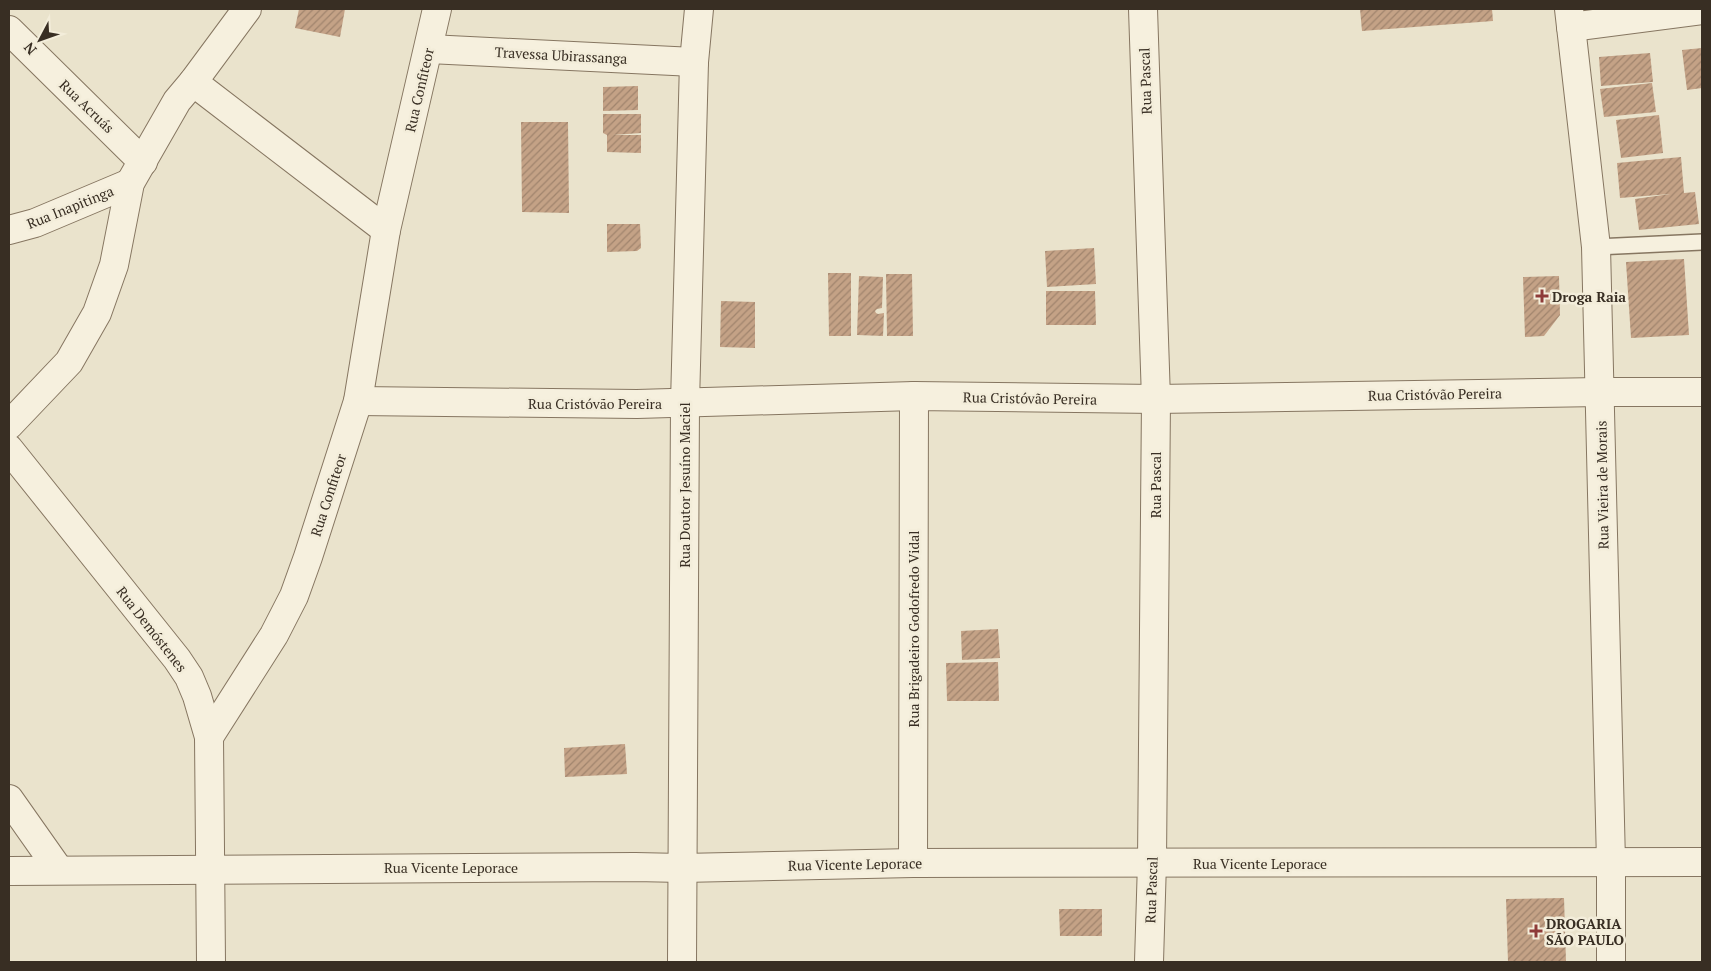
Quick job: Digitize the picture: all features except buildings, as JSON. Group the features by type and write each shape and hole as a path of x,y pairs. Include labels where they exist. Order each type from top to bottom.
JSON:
{"street":[{"path":"219,9 223,41"},
{"path":"9,425 68,362 97,313 114,264 137,173 177,101 247,9"},
{"name":"Rua Confiteor","path":"209,737 274,634 294,596 358,401 386,230 437,9"},
{"name":"Rua Doutor Jesuíno Maciel","path":"682,962 685,402 694,62 700,9"},
{"name":"Rua Pascal","path":"1143,9 1156,399 1152,862 1149,962"},
{"path":"1570,18 1702,10"},
{"name":"Rua Vieira de Morais","path":"1570,18 1596,247 1612,862 1611,962"},
{"name":"Rua Acruás","path":"9,30 137,173"},
{"name":"Travessa Ubirassanga","path":"429,49 694,62"},
{"path":"193,82 386,230"},
{"name":"Rua Inapitinga","path":"9,230 35,223 137,173"},
{"name":"Rua Cristóvão Pereira","path":"358,401 637,404 914,396 1156,399 1702,392"},
{"name":"Rua Brigadeiro Godofredo Vidal","path":"913,863 914,396"},
{"name":"Rua Demóstenes","path":"9,449 177,659 189,677 197,696 209,737 211,962"},
{"path":"9,799 59,870"},
{"name":"Rua Vicente Leporace","path":"9,871 625,866 682,868 913,863 1702,862"}],"lane":[{"path":"1596,247 1702,242"}],"place":[{"name":"Droga Raia","path":"1542,296"},
{"name":"DROGARIA SÃO PAULO","path":"1536,931"}]}
